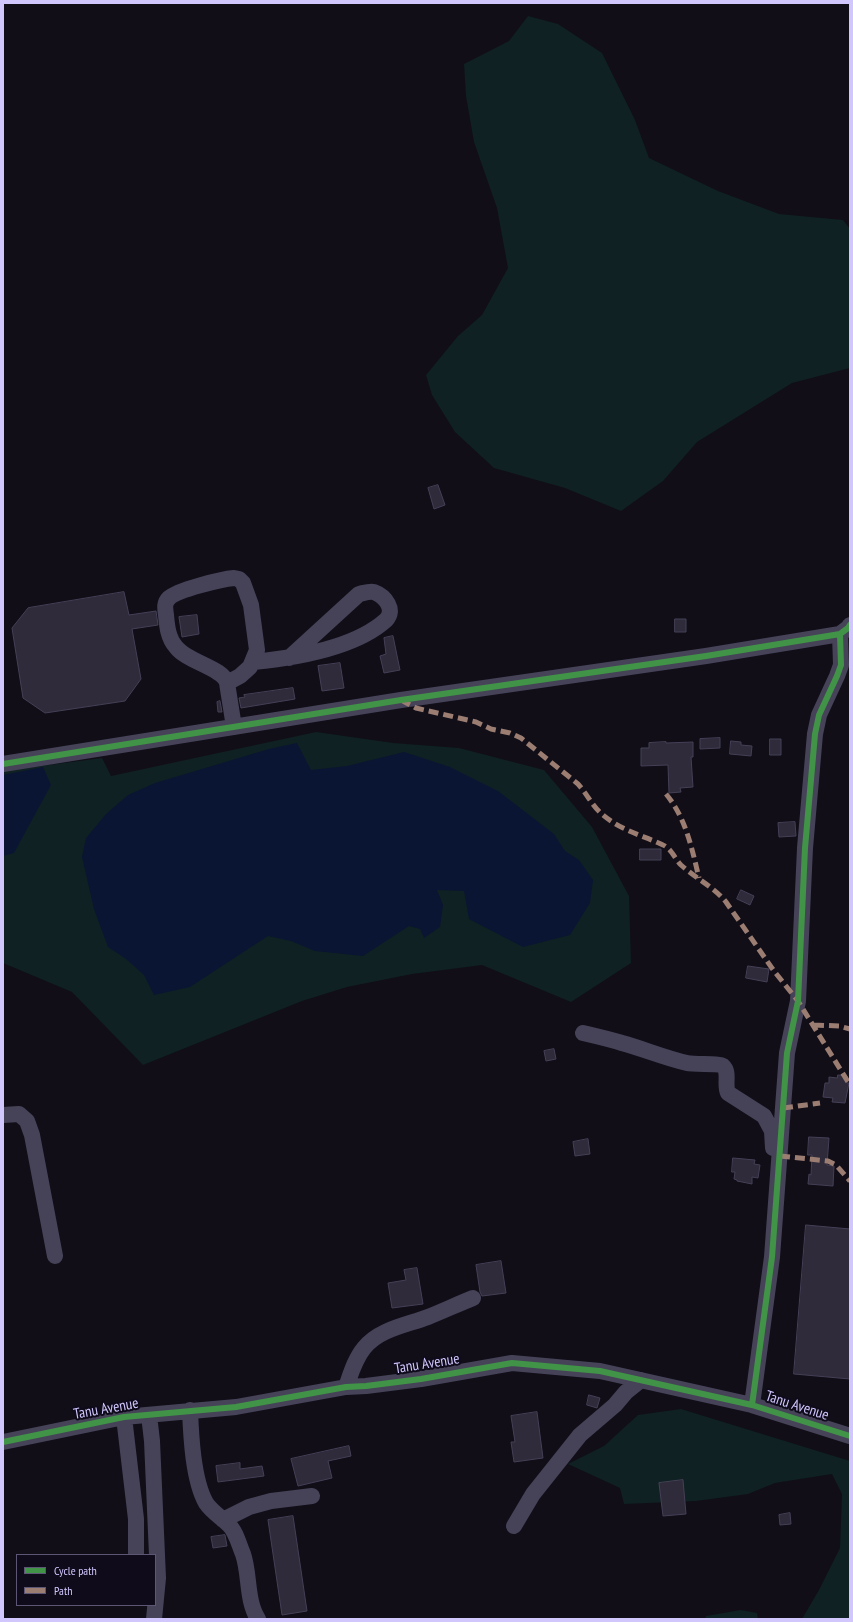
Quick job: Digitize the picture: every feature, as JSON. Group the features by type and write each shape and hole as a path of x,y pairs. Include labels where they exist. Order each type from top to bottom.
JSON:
{"street":[{"path":"227,683 244,672 253,662 257,647 251,605 247,591 239,579 234,578 178,592 169,598 165,606 170,638 175,646 181,653 193,661 220,673 225,677 234,727"},
{"path":"253,662 289,658 312,653 350,641 370,630 388,617 390,608 387,602 381,596 373,592 359,594 289,658"},
{"path":"3,764 401,700 706,656 845,629 838,676 820,715 815,734 805,848 798,1001 787,1053 770,1272 752,1405"},
{"path":"583,1034 621,1042 686,1063 700,1065 717,1064 723,1066 726,1072 726,1088 728,1093 761,1113 768,1122 772,1130 774,1149 779,1166"},
{"path":"3,1115 15,1114 22,1116 27,1121 30,1128 37,1156 43,1200 55,1256"},
{"path":"346,1387 355,1362 367,1344 393,1329 428,1317 473,1298"},
{"name":"Tanu Avenue","path":"3,1442 124,1417 236,1407 346,1387 421,1379 512,1363 600,1371 752,1405 850,1436"},
{"path":"514,1526 533,1494 580,1435 641,1380"},
{"path":"190,1410 192,1448 202,1493 210,1509 232,1528 243,1555 252,1605 258,1619"},
{"path":"149,1415 152,1441 158,1578 156,1598"},
{"path":"124,1417 136,1520 136,1554"},
{"path":"222,1520 249,1507 271,1501 312,1496"},
{"path":"154,1619 155,1606"}],"shaded area":[{"path":"528,16 558,24 602,53 635,120 649,158 718,191 779,214 843,220 850,229 850,368 792,383 697,442 663,481 621,511 565,488 494,468 455,432 432,395 426,375 458,336 482,315 508,268 497,208 474,142 466,96 464,64 509,41"},
{"path":"316,732 393,743 459,748 544,770 592,827 629,896 631,963 571,1002 482,965 412,974 347,987 302,1001 143,1065 72,992 3,963 3,771 102,758 111,776"},
{"path":"681,1409 850,1461 850,1619 802,1619 819,1590 840,1548 842,1494 832,1474 775,1483 748,1494 696,1501 624,1504 620,1488 568,1464 604,1446 638,1415"},
{"path":"741,1610 757,1613 758,1619 705,1619 706,1616"}],"water":[{"path":"297,743 311,770 347,766 404,752 450,767 498,791 554,834 565,851 579,860 593,880 590,903 570,935 523,947 469,919 464,891 437,890 443,905 440,927 424,938 420,929 409,926 363,956 315,951 291,941 268,936 190,987 154,995 144,975 126,959 108,947 94,909 82,857 86,838 106,814 128,795 155,783 269,749"},
{"path":"43,767 51,785 14,853 3,856 3,775"}],"building":[{"path":"438,485 445,505 434,509 428,488"},
{"path":"124,592 129,615 156,611 158,625 132,629 141,679 125,701 45,713 23,698 12,628 28,608"},
{"path":"197,615 199,634 182,637 179,617"},
{"path":"675,619 686,619 686,632 675,632"},
{"path":"393,636 400,670 384,673 380,656 386,654 384,638"},
{"path":"340,663 344,688 322,691 318,666"},
{"path":"293,688 295,699 241,708 239,698 245,697 244,695"},
{"path":"220,701 222,712 218,712 217,702"},
{"path":"720,738 720,748 700,749 700,739"},
{"path":"770,739 781,739 781,755 770,755"},
{"path":"731,741 741,742 741,745 752,746 751,756 730,754"},
{"path":"693,742 693,757 691,757 693,787 680,788 681,792 669,793 668,765 641,766 641,748 649,748 649,743"},
{"path":"795,822 796,836 779,837 778,823"},
{"path":"640,849 661,849 661,860 640,860"},
{"path":"741,890 754,896 750,905 737,899"},
{"path":"748,966 769,969 767,982 746,978"},
{"path":"554,1049 556,1059 546,1061 544,1051"},
{"path":"838,1075 847,1076 847,1083 849,1083 845,1103 832,1102 833,1098 823,1097 825,1083 829,1083 829,1077 837,1078"},
{"path":"809,1137 829,1138 827,1165 834,1166 833,1186 808,1184 809,1174 811,1175 812,1155 808,1155"},
{"path":"588,1139 590,1154 575,1156 573,1142"},
{"path":"733,1158 755,1160 754,1164 760,1165 758,1178 752,1177 752,1184 734,1179 735,1172 732,1172"},
{"path":"806,1225 850,1229 850,1379 794,1374"},
{"path":"501,1261 506,1293 482,1296 480,1292 476,1265"},
{"path":"417,1268 423,1304 392,1308 388,1283 406,1280 404,1270"},
{"path":"589,1395 600,1398 597,1408 587,1405"},
{"path":"537,1412 543,1458 514,1462 511,1442 515,1442 511,1416"},
{"path":"349,1446 351,1456 328,1461 332,1478 298,1486 291,1459"},
{"path":"240,1463 240,1469 262,1466 264,1476 218,1482 216,1466"},
{"path":"683,1480 686,1514 663,1516 659,1483"},
{"path":"790,1513 791,1524 780,1525 779,1515"},
{"path":"293,1516 307,1611 282,1615 268,1520"},
{"path":"225,1535 227,1546 213,1548 211,1537"}],"marked path":[{"path":"401,700 416,708 476,722 491,729 510,733 521,738 578,784 603,815 625,829 666,846 681,865 716,892 726,902 774,971 798,1001 850,1085"},
{"path":"666,794 679,813 683,823 691,845 699,878"},
{"path":"814,1025 839,1026 850,1029"},
{"path":"783,1108 820,1103"},
{"path":"780,1156 828,1161 836,1165 850,1181"}],"cycle path":[{"path":"3,764 401,700 706,656 840,634 850,625"},
{"path":"752,1405 772,1257 787,1053 798,1001 805,848 815,734 819,715 841,665 840,634"},
{"path":"3,1442 124,1417 236,1407 346,1387 421,1379 512,1363 600,1371 752,1405 850,1436"}]}
